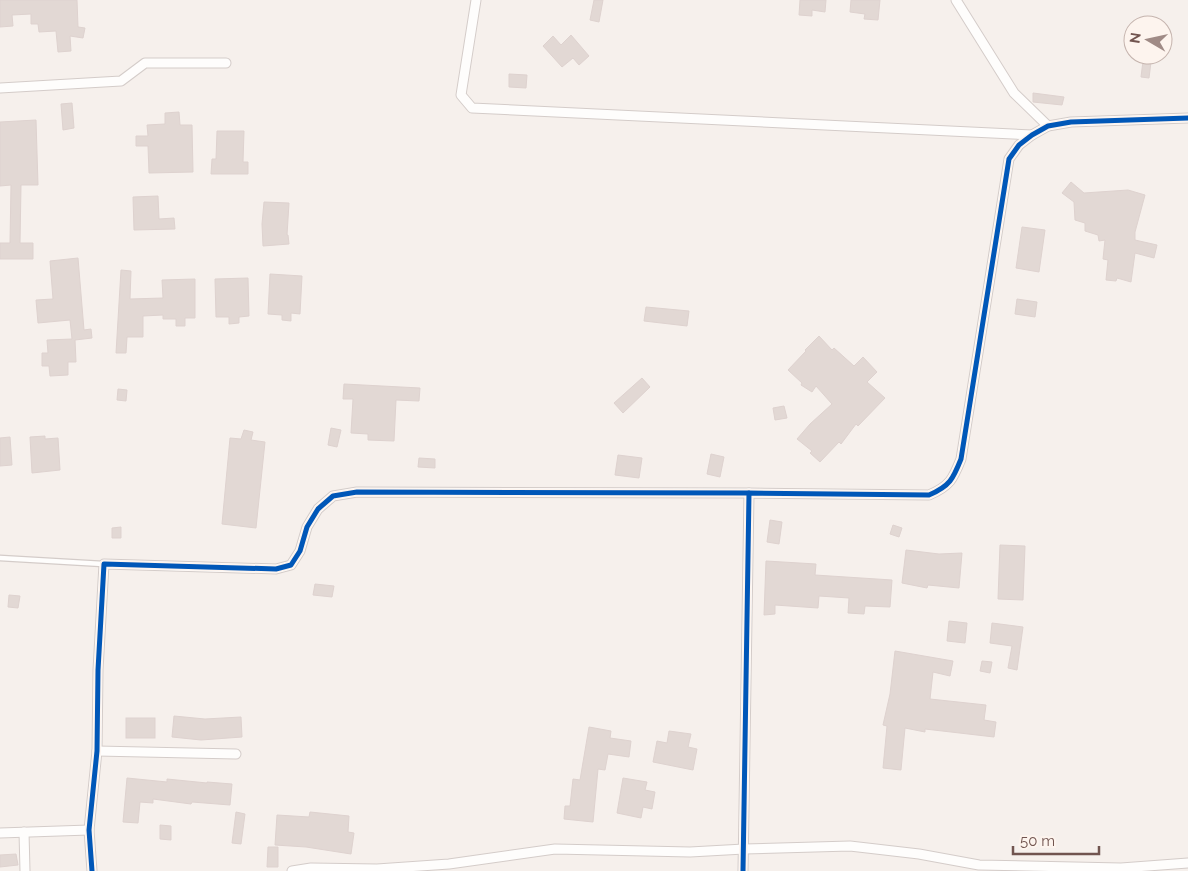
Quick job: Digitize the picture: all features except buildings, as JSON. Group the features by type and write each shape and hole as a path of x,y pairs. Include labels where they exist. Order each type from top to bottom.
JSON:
{"street":[{"path":"476,0 460,94 472,108 1032,135"},
{"path":"956,0 1014,93 1048,126"},
{"path":"0,88 121,81 145,63 226,63"},
{"path":"92,871 89,830 97,751 98,670 104,564 237,569 276,569 284,567 291,565 300,551 307,527 318,509 333,496 357,492 930,494 942,489 953,479 961,459 1009,159 1019,145 1048,126 1072,122 1188,118"},
{"path":"744,871 749,493"},
{"path":"97,751 236,754"},
{"path":"0,833 89,830"},
{"path":"24,832 25,871"},
{"path":"292,871 311,868 376,869 448,864 555,849 690,852 850,846 919,854 979,865 1121,868 1188,863"}],"lane":[{"path":"0,558 104,564"}],"cycle path":[{"path":"743,871 749,493 929,495 946,485 953,477 961,459 1009,159 1019,145 1048,126 1071,122 1188,118"},
{"path":"92,871 89,830 97,751 98,670 104,564 276,569 291,565 300,551 307,527 318,509 333,496 357,492 749,493"}]}
